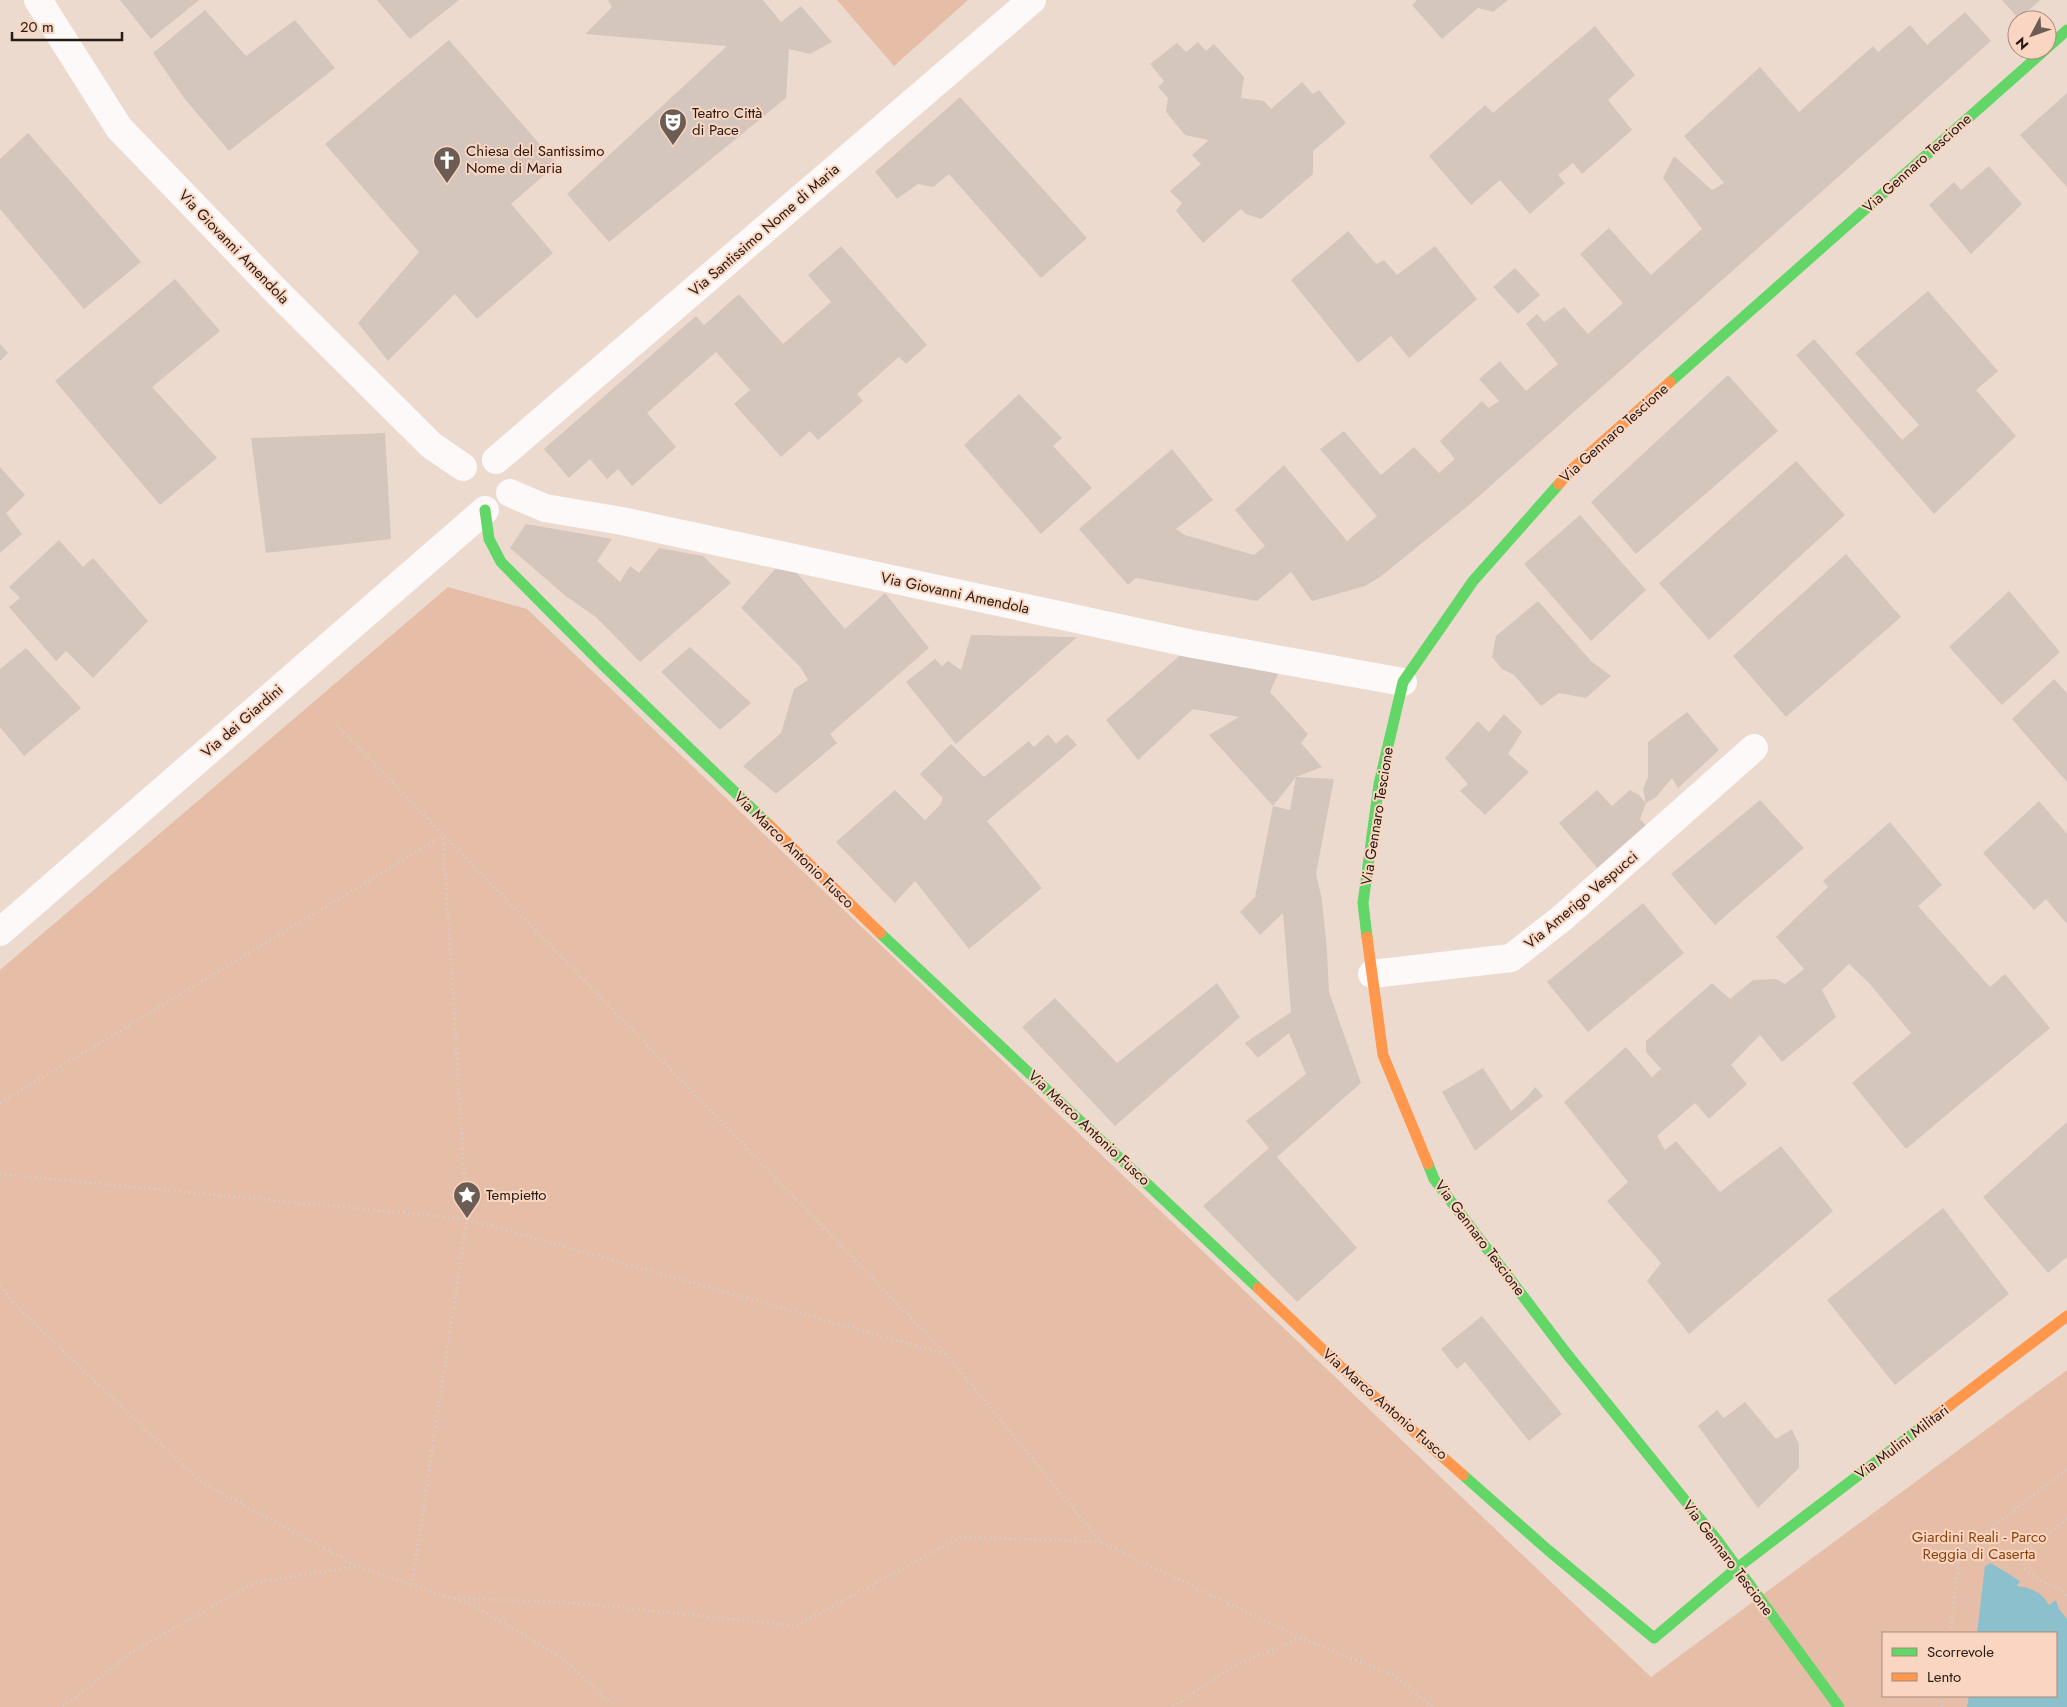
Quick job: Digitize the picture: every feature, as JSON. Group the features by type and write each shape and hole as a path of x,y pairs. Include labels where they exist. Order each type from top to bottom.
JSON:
{"street":[{"name":"Via Giovanni Amendola","path":"38,0 118,128 277,292 431,445 463,467"},
{"name":"Via Santissimo Nome di Maria","path":"496,460 1032,0"},
{"name":"Via Gennaro Tescione","path":"2057,39 2067,30"},
{"name":"Via Gennaro Tescione","path":"1839,1707 1737,1568 1562,1346 1434,1179 1383,1055 1363,904 1379,784 1403,682 1473,581 1571,470 2034,60"},
{"path":"480,452 492,456 496,460 507,473 510,493 500,508 492,512 476,504 468,492 462,476 463,467 474,453 480,452"},
{"name":"Via Giovanni Amendola","path":"510,493 545,508 622,521 1193,644 1403,682"},
{"name":"Via dei Giardini","path":"0,932 485,510"},
{"name":"Via Marco Antonio Fusco","path":"485,510 489,539 501,562 602,664 878,931 1175,1208 1340,1366 1548,1550 1654,1638 1737,1568"},
{"name":"Via Amerigo Vespucci","path":"1372,974 1511,958 1561,919 1754,748"},
{"name":"Via Mulini Militari","path":"1737,1568 2067,1316"}],"path":[{"path":"337,725 946,1354 1101,1542"},
{"path":"0,1103 443,836"},
{"path":"412,1584 467,1219 443,836"},
{"path":"0,1174 467,1219 946,1354"},
{"path":"0,1286 18,1308 201,1482 357,1566 471,1604 561,1657 614,1707"},
{"path":"1950,1632 1960,1552 2067,1469"},
{"path":"2067,1519 2032,1546 2023,1558 2025,1569 2043,1583 2062,1589 2067,1597"},
{"path":"451,1598 578,1603 796,1626 960,1537 1101,1542 1300,1638 1395,1676 1432,1707"},
{"path":"63,1707 132,1652 254,1583 357,1566"},
{"path":"1173,1707 1232,1667 1300,1638"}],"green space":[{"path":"837,0 968,0 894,66"},
{"name":"Giardini Reali - Parco Reggia di Caserta","path":"448,587 527,609 1651,1677 2067,1370 2067,1707 0,1707 0,970"}],"water":[{"path":"1991,1563 2020,1581 2017,1586 2032,1589 2049,1605 2056,1600 2059,1609 2067,1619 2067,1707 1967,1707 1969,1697 2057,1697 2057,1632 1977,1632 1985,1566"}],"building":[{"path":"120,0 199,0 151,39"},
{"path":"377,0 459,0 410,39"},
{"name":"Teatro Città di Pace","path":"608,0 763,0 781,22 801,6 832,42 810,54 789,49 786,98 609,242 567,194 727,46 585,34 612,7"},
{"path":"1417,0 1508,0 1493,12 1478,8 1442,39 1412,5"},
{"path":"2002,0 2040,0 2029,10 2011,10"},
{"path":"205,10 246,56 295,20 335,68 229,151 184,98 153,53"},
{"path":"1965,12 1991,41 1468,506 1380,577 1365,586 1312,601 1291,572 1257,601 1136,578 1128,585 1079,529 1172,449 1213,500 1176,529 1185,535 1254,555 1265,546 1235,510 1284,465 1347,541 1377,516 1320,449 1344,431 1381,475 1414,447 1439,473 1455,459 1440,441 1482,401 1489,408 1499,401 1479,379 1500,361 1526,391 1558,364 1526,324 1537,314 1544,322 1564,307 1588,334 1623,303 1580,254 1609,228 1651,275 1702,229 1663,178 1674,156 1712,190 1724,183 1684,136 1760,67 1799,112 1873,46 1878,52 1910,25 1927,45"},
{"path":"1595,26 1635,75 1608,100 1632,130 1582,174 1573,163 1558,175 1565,183 1530,214 1500,180 1471,205 1429,156 1485,105 1493,113"},
{"name":"Chiesa del Santissimo Nome di Maria","path":"449,40 557,164 511,204 553,253 477,319 455,294 388,361 358,323 419,252 325,144"},
{"path":"1198,42 1206,51 1214,44 1244,77 1241,98 1264,101 1271,109 1302,82 1313,94 1319,90 1346,123 1313,151 1313,174 1261,219 1246,214 1241,209 1203,243 1176,211 1182,203 1170,191 1201,164 1192,155 1209,140 1185,135 1166,112 1168,98 1158,87 1164,81 1150,64 1177,43 1186,52"},
{"path":"2067,93 2067,187 2020,135"},
{"path":"960,97 1087,238 1041,278 949,174 933,187 918,184 897,199 875,172"},
{"path":"28,133 141,262 84,309 0,209 0,159"},
{"path":"1989,166 2022,204 1971,254 1929,205 1954,182 1961,190"},
{"path":"1348,231 1376,264 1384,260 1397,275 1435,246 1477,299 1409,358 1391,336 1358,363 1291,280"},
{"path":"841,246 927,345 906,364 899,357 857,394 863,401 818,440 810,431 781,457 734,404 750,390 716,352 647,413 676,447 632,486 618,469 607,479 590,459 569,478 544,449 696,316 704,325 739,294 783,344 831,302 808,275"},
{"path":"1515,268 1540,295 1518,314 1493,287"},
{"path":"175,279 220,331 152,387 217,458 160,505 55,381"},
{"path":"1928,291 1998,371 1976,390 2016,436 1934,514 1796,355 1814,339 1902,440 1919,425 1855,353"},
{"path":"0,344 8,353 0,361"},
{"path":"1728,375 1778,431 1636,554 1591,502"},
{"path":"1019,394 1062,438 1053,446 1092,488 1041,534 964,445"},
{"path":"385,433 391,539 266,553 251,438"},
{"path":"1796,461 1845,515 1709,640 1659,583"},
{"path":"0,467 25,495 6,513 22,534 0,553"},
{"path":"1580,515 1646,590 1591,641 1524,564"},
{"path":"526,524 612,539 597,561 620,582 630,566 639,573 659,548 703,556 731,583 640,662 596,617 567,597 510,548"},
{"path":"59,540 83,567 93,558 148,621 93,678 66,651 56,661 9,607 20,598 9,587"},
{"path":"1846,554 1901,617 1786,717 1733,656"},
{"path":"775,569 796,572 845,629 885,593 929,648 830,734 837,743 776,794 743,766 781,733 794,689 808,680 801,668 741,608"},
{"path":"2009,591 2060,652 2002,705 1949,647"},
{"path":"1538,601 1592,662 1611,676 1586,698 1559,693 1541,706 1514,675 1502,669 1492,657 1496,636"},
{"path":"971,635 1077,637 956,744 906,682 935,659 942,666 948,661 961,670"},
{"path":"1193,644 1284,660 1270,692 1308,734 1301,743 1322,767 1296,777 1273,806 1209,735 1239,717 1193,709 1138,760 1106,720"},
{"path":"690,647 751,703 720,730 661,672"},
{"path":"26,648 81,708 24,756 0,727 0,669"},
{"path":"2054,679 2067,693 2067,782 2012,719"},
{"path":"1687,712 1719,750 1678,788 1672,778 1656,797 1646,803 1643,789 1648,777 1648,742"},
{"path":"1504,714 1522,732 1508,754 1529,772 1485,815 1460,791 1468,784 1445,758 1478,721 1489,732"},
{"path":"1048,734 1056,744 1067,734 1077,745 987,821 1042,888 969,949 915,881 895,903 836,842 895,790 925,820 940,805 943,798 920,774 951,744 984,777 1029,741 1034,747"},
{"path":"1296,777 1334,779 1316,874 1322,900 1329,992 1361,1083 1277,1157 1357,1248 1297,1302 1203,1206 1269,1148 1246,1121 1306,1074 1289,1033 1258,1058 1245,1043 1291,1012 1283,913 1260,935 1240,912 1255,897 1273,806 1290,810"},
{"path":"1597,790 1612,806 1630,790 1639,795 1646,803 1640,819 1648,828 1599,870 1559,823"},
{"path":"1760,800 1804,848 1715,925 1671,874"},
{"path":"2039,801 2067,834 2067,924 2046,899 2034,910 1983,853"},
{"path":"1890,822 1942,885 1918,906 1990,987 2005,974 2050,1028 1906,1149 1852,1083 1911,1033 1868,982 1849,964 1822,990 1836,1017 1782,1062 1760,1035 1731,1065 1747,1084 1709,1119 1695,1103 1657,1136 1665,1150 1676,1141 1720,1192 1781,1146 1833,1211 1689,1334 1647,1281 1661,1263 1607,1201 1628,1182 1564,1102 1626,1047 1652,1077 1661,1069 1646,1052 1646,1041 1712,983 1730,999 1753,980 1776,979 1785,984 1804,969 1776,937 1828,887 1823,881"},
{"path":"1643,903 1684,953 1588,1032 1547,982"},
{"path":"1217,983 1240,1017 1115,1126 1022,1027 1055,998 1117,1063"},
{"path":"1483,1068 1511,1111 1535,1087 1543,1096 1475,1151 1442,1092"},
{"path":"2067,1122 2067,1257 2048,1273 1983,1197"},
{"path":"1943,1208 2009,1294 1895,1385 1827,1300"},
{"path":"1482,1316 1562,1414 1529,1441 1465,1362 1457,1369 1441,1349"},
{"path":"1745,1402 1776,1439 1792,1429 1799,1445 1799,1468 1758,1508 1698,1426 1717,1410 1724,1418"}],"traffic: fast":[{"path":"2057,39 2067,30"},
{"path":"1670,382 2034,60"},
{"path":"1367,937 1363,903 1379,784 1403,682 1473,581 1559,484"},
{"path":"485,510 489,539 501,562 602,664 768,824"},
{"path":"880,933 1258,1288"},
{"path":"1428,1164 1434,1179 1567,1354 1717,1540 1839,1707"},
{"path":"1463,1475 1548,1550 1654,1638 1737,1568 1936,1416"}],"traffic: slow":[{"path":"1559,484 1571,470 1670,382"},
{"path":"768,824 880,933"},
{"path":"1367,937 1383,1055 1428,1164"},
{"path":"1258,1288 1340,1366 1463,1475"},
{"path":"1936,1416 2067,1316"}],"place":[{"name":"Teatro Città di Pace","path":"673,146"},
{"name":"Chiesa del Santissimo Nome di Maria","path":"447,184"},
{"name":"Tempietto","path":"467,1219"}]}
